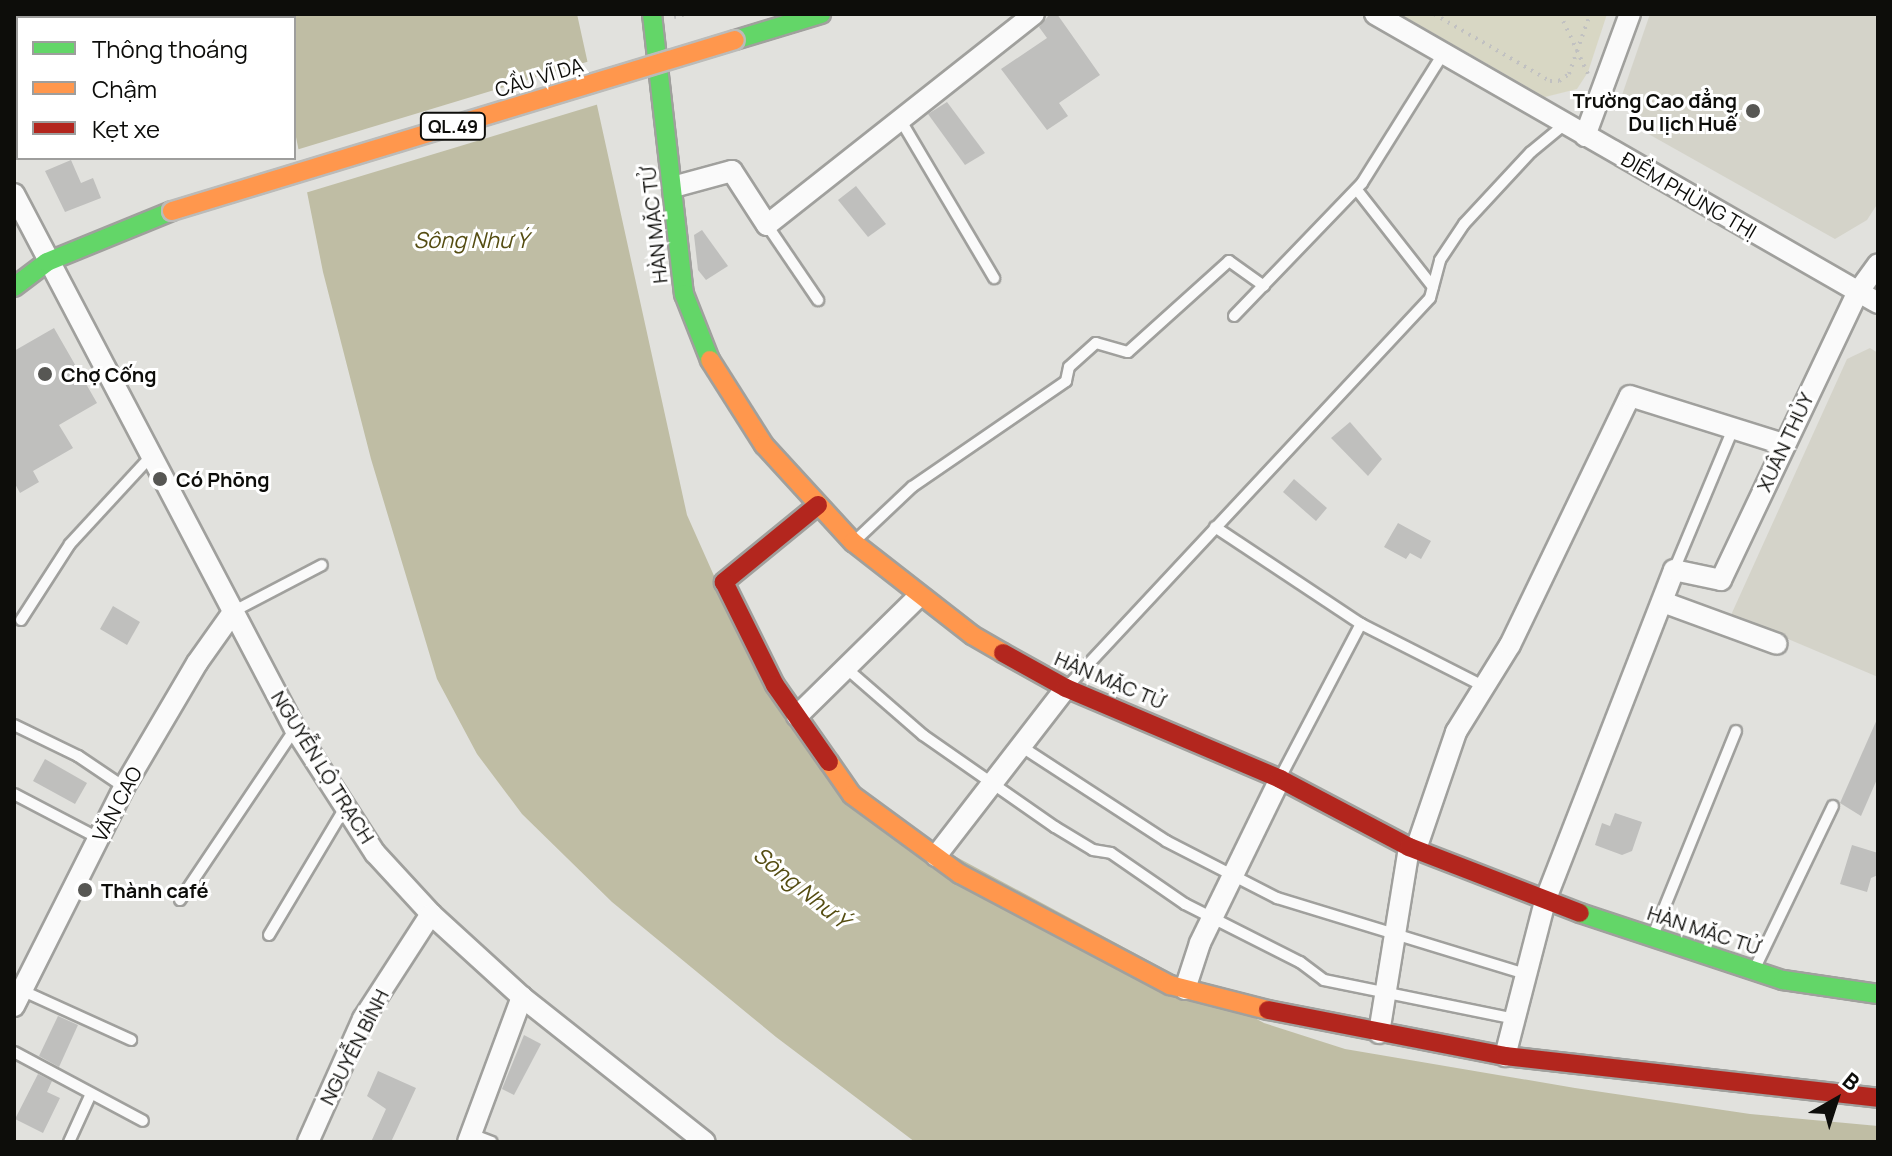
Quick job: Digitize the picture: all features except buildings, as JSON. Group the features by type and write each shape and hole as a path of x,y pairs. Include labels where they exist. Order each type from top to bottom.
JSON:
{"main road":[{"name":"HÀN MẶC TỬ","path":"652,14 684,294 700,341 729,397 818,505 853,542 919,596 972,635 1066,688 1280,779 1412,848 1545,901 1754,970 1878,994"},
{"name":"CẦU VĨ DẠ","path":"47,262 172,211 821,14"},
{"name":"QL.49","path":"14,287 47,262"},
{"path":"818,505 724,582 775,685 852,795 936,856 1050,922 1185,989 1379,1033 1505,1056 1878,1098"}],"street":[{"path":"673,187 732,171 767,225 1034,14"},
{"name":"ĐIỀM PHÙNG THỊ","path":"1375,14 1878,303"},
{"path":"1585,136 1630,14"},
{"name":"NGUYỄN LỘ TRẠCH","path":"14,194 47,262 295,729 344,809 431,914 522,997 697,1140"},
{"name":"XUÂN THỦY","path":"1674,570 1721,580 1783,444 1858,292 1878,264"},
{"path":"1379,1033 1412,848 1456,732 1481,685 1510,645 1630,396 1783,444"},
{"path":"1505,1056 1545,901 1674,570"},
{"path":"797,716 919,596"},
{"path":"1663,602 1777,644"},
{"name":"VĂN CAO","path":"18,998 124,787 197,663 234,611"},
{"path":"936,856 1066,688"},
{"path":"1185,989 1212,918 1280,779"},
{"name":"NGUYỄN BÍNH","path":"308,1142 363,1019 431,914"},
{"path":"14,956 34,964"},
{"path":"469,1138 522,997"}],"lane":[{"path":"1234,316 1357,190 1443,54"},
{"path":"900,119 994,278"},
{"path":"1066,688 1430,298 1440,260 1464,224 1531,152 1565,124"},
{"path":"1357,190 1433,287"},
{"path":"767,225 818,300"},
{"path":"853,542 912,487 1066,381 1069,367 1096,343 1128,352 1229,261 1264,286"},
{"path":"1674,570 1734,427"},
{"path":"21,620 70,544 152,455"},
{"path":"1215,527 1361,624 1481,685"},
{"path":"234,611 322,565"},
{"path":"1280,779 1361,624"},
{"path":"846,668 923,735 1093,850 1111,853 1212,918 1324,980 1516,1019"},
{"path":"14,725 78,756 124,787"},
{"path":"180,900 295,729"},
{"path":"1652,937 1736,731"},
{"path":"1022,747 1166,841 1277,898 1527,975"},
{"path":"14,794 98,838"},
{"path":"1754,970 1833,806"},
{"path":"269,935 344,809"},
{"path":"18,998 131,1040"},
{"path":"14,1052 90,1096 143,1121"},
{"path":"69,1142 90,1096"},
{"path":"469,1138 492,1142"}],"path":[{"path":"1434,14 1550,81 1569,74 1590,14"},
{"path":"1560,14 1599,98"}],"shaded area":[{"name":"Trường Cao đẳng Du lịch Huế","path":"1650,14 1878,14 1878,203 1867,220 1835,239 1636,127 1622,95"},
{"path":"1870,348 1878,353 1878,677 1731,615 1847,359"}],"green space":[{"path":"1400,14 1607,14 1588,72 1577,89 1545,97"}],"water":[{"name":"Sông Như Ý","path":"267,14 577,14 687,515 735,623 875,813 1264,1023 1345,1049 1575,1088 1750,1114 1878,1126 1878,1142 915,1142 776,1037 612,902 522,814 477,754 437,679 371,459 323,272 296,137 296,16"}],"pier":[{"path":"590,61 599,104 305,193 296,150"}],"traffic: fast":[{"path":"652,14 684,294 710,360"},
{"path":"735,40 821,14"},
{"path":"14,287 47,262 172,211"},
{"path":"1580,913 1783,980 1878,994"}],"traffic: slow":[{"path":"172,211 735,40"},
{"path":"710,360 764,445 853,542 972,635 1003,653"},
{"path":"829,762 852,795 960,874 1170,985 1268,1010"}],"traffic: jam":[{"path":"818,505 724,582 775,685 829,762"},
{"path":"1003,653 1066,688 1280,779 1409,847 1580,913"},
{"path":"1268,1010 1505,1056 1878,1098"}],"place":[{"name":"Trường Cao đẳng Du lịch Huế","path":"1753,111"},
{"name":"Chợ Cống","path":"45,374"},
{"name":"Có Phōng","path":"160,479"},
{"name":"Thành café","path":"85,890"}]}
